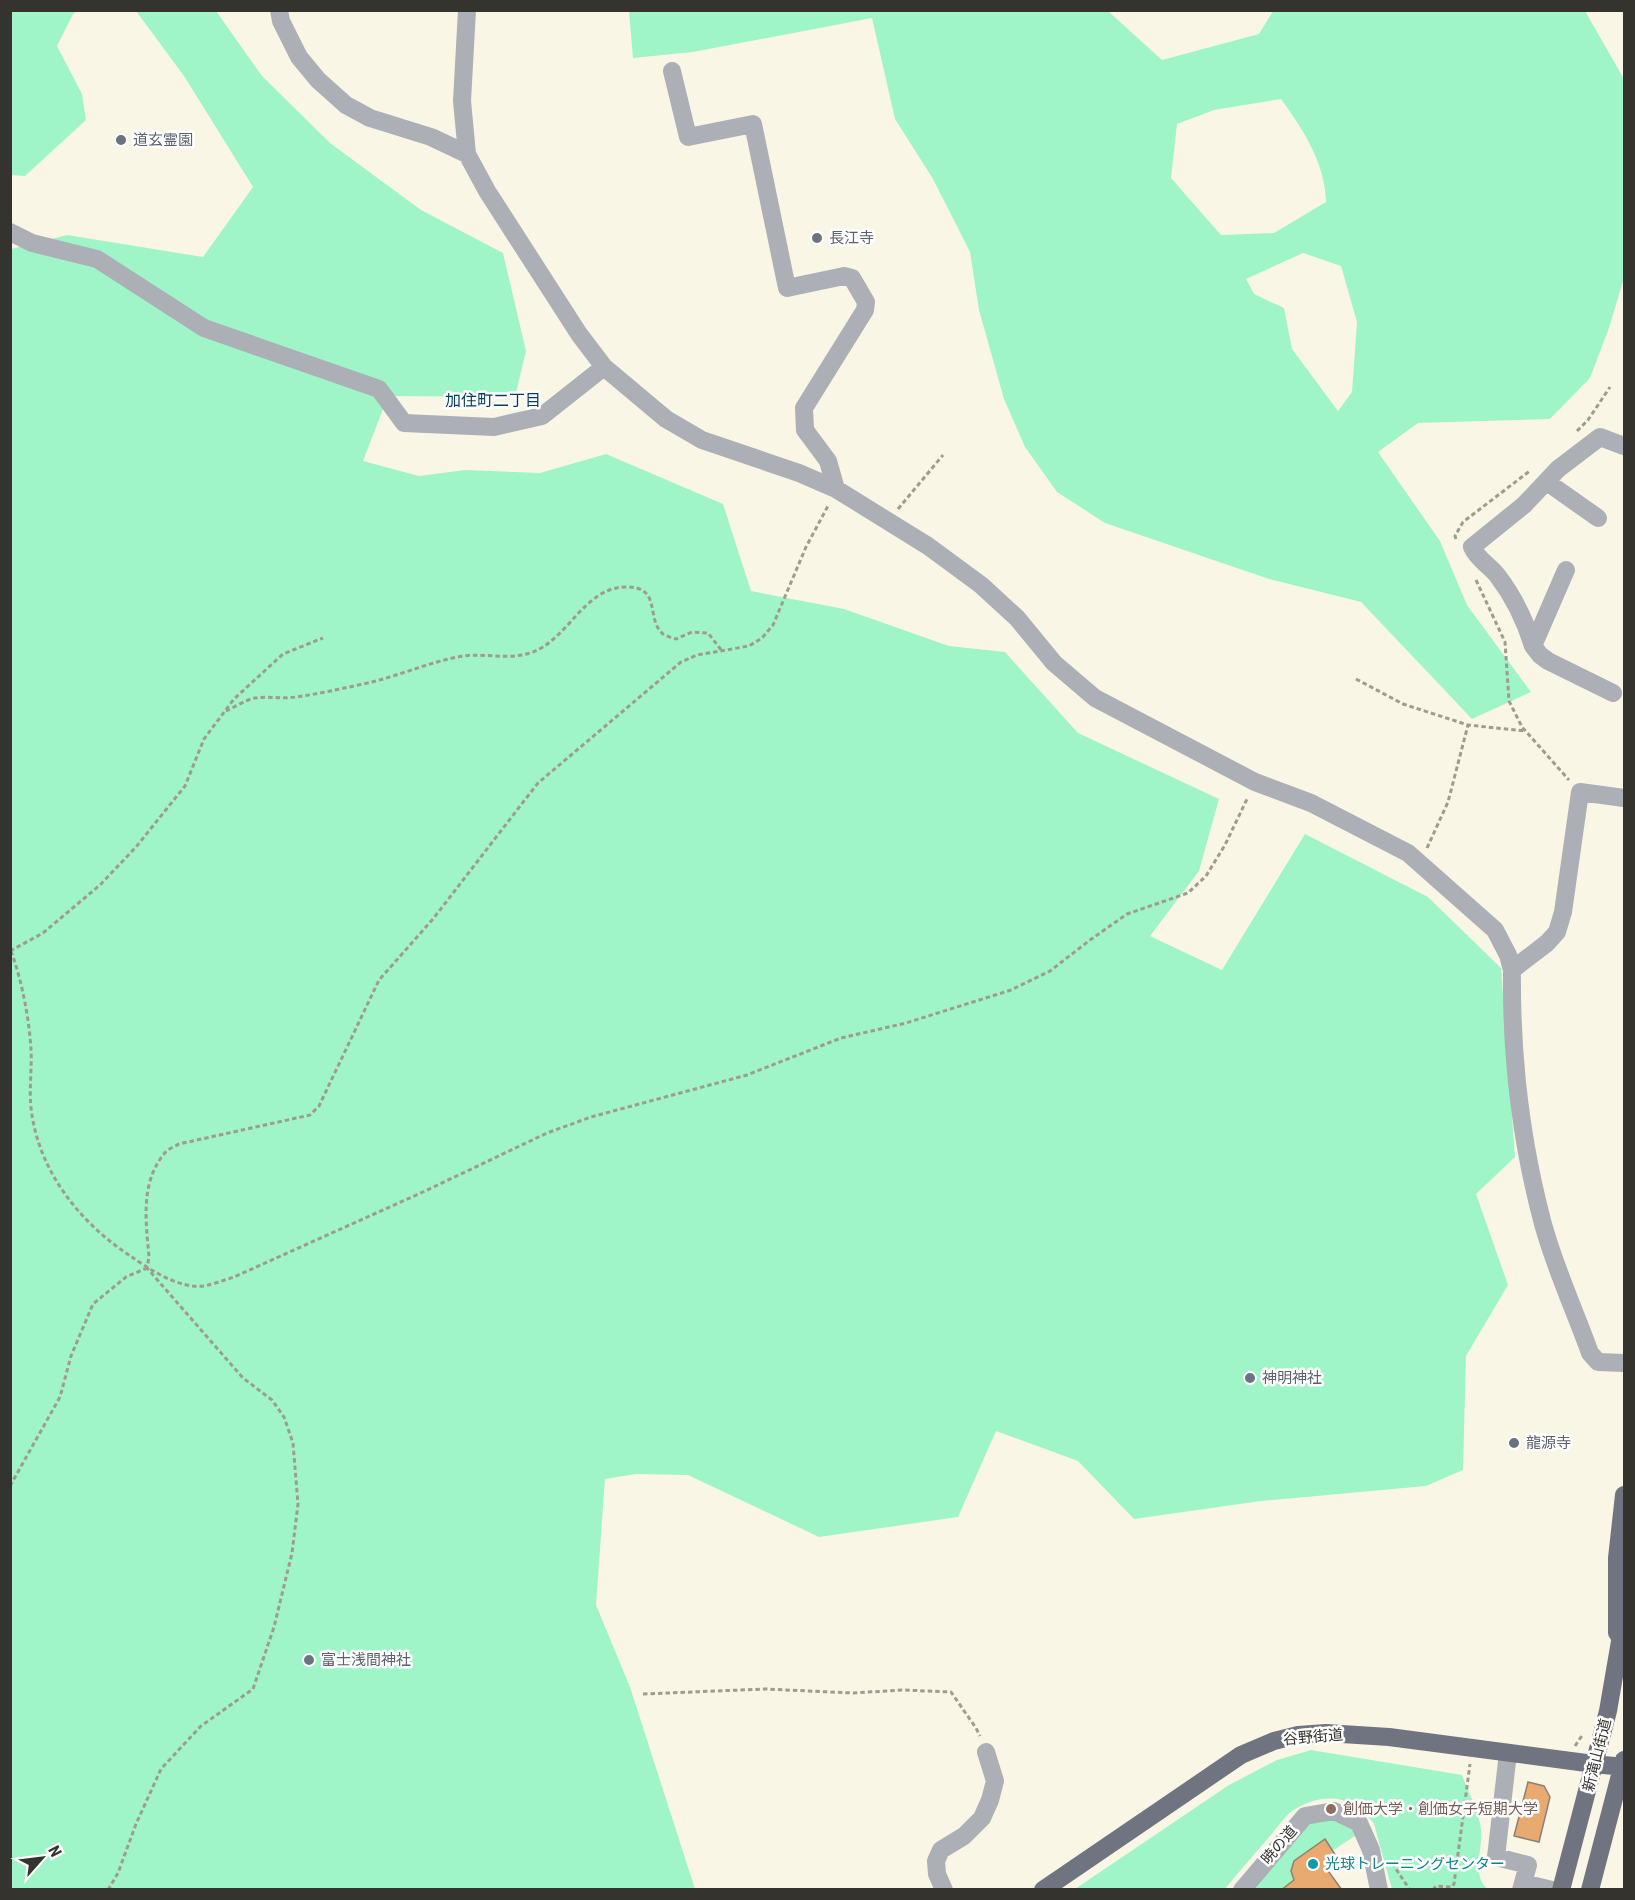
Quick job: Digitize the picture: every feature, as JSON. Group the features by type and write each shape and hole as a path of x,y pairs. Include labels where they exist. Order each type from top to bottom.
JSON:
{"main road":[{"path":"1617,1655 1617,1558 1624,1496"},
{"name":"新滝山街道","path":"1561,1890 1608,1711 1624,1618"},
{"name":"谷野街道","path":"1043,1890 1216,1770 1241,1755 1274,1741 1307,1734 1356,1734 1594,1764 1624,1764"},
{"name":"新滝山街道","path":"1593,1884 1624,1764"}],"street":[{"path":"279,10 280,21 299,57 318,80 346,105 370,118 431,137 467,154"},
{"path":"467,10 462,101 467,154 579,334 604,367 666,419 702,440 799,473 836,489 928,546 981,585 1017,618 1054,663 1095,698 1255,782 1311,803 1408,853 1494,930 1508,955 1512,970 1520,1114 1544,1226 1590,1353 1598,1362 1624,1363"},
{"path":"672,71 688,137 753,124 787,288 844,276 852,278 866,302 866,310 804,408 805,430 828,461 836,489"},
{"path":"10,232 32,243 97,259 204,328 379,389 404,423 494,427 542,416 604,367"},
{"path":"1613,693 1540,655 1533,646 1527,624 1514,601 1495,573 1472,547 1524,505 1558,469 1600,437 1624,446"},
{"path":"1547,482 1598,518"},
{"path":"1533,646 1566,570"},
{"path":"1512,970 1547,943 1557,932 1563,912 1580,792 1624,798"},
{"path":"944,1890 937,1874 936,1861 941,1850 964,1836 982,1818 990,1800 995,1780 986,1752"},
{"path":"1508,1753 1496,1857 1528,1865 1522,1886 1552,1890"},
{"name":"暁の道","path":"1242,1890 1305,1816 1334,1811 1359,1823 1371,1850 1378,1890"}],"path":[{"path":"888,521 943,455"},
{"path":"147,1268 149,1257 146,1192 164,1152 179,1144 310,1115 319,1106 379,980 433,919 538,783 681,662 697,655 749,646 762,638 772,625 801,557 836,489"},
{"path":"226,711 254,699 293,697 365,684 451,658 474,654 501,657 531,652 562,633 593,599 609,589 627,586 643,590 652,600 656,624 663,634 675,639 692,632 708,633 722,651"},
{"path":"324,638 283,654 234,699 204,738 185,786 136,847 100,885 43,933 11,951 20,975 31,1049 32,1110 38,1140 49,1168 65,1195 98,1233 147,1268 182,1284 202,1286 234,1277 547,1133 591,1117 747,1075 841,1038 906,1023 1011,990 1050,971 1127,914 1188,893 1206,876 1225,845 1255,782"},
{"path":"1356,679 1403,704 1468,725 1526,732"},
{"path":"1420,863 1448,802 1468,725"},
{"path":"10,1486 60,1397 71,1356 93,1304 126,1277 147,1268"},
{"path":"108,1890 118,1873 136,1824 161,1769 201,1726 254,1689 274,1627 292,1553 298,1504 293,1443 284,1417 272,1400 243,1378 147,1268"},
{"path":"643,1695 765,1689 951,1692 976,1728 986,1752"},
{"path":"1433,1890 1436,1886 1452,1887 1455,1884 1457,1849 1470,1763"}],"green space":[{"path":"10,11 78,11 73,14 57,46 82,94 86,120 25,176 11,175"},
{"path":"136,11 216,11 262,76 330,143 421,210 503,253 526,351 515,397 388,396 363,461 419,476 465,470 540,473 606,454 723,504 751,591 844,609 949,646 1005,652 1078,733 1219,799 1199,871 1150,936 1222,970 1305,834 1428,897 1501,968 1515,1157 1476,1194 1508,1285 1466,1356 1463,1470 1426,1486 1261,1501 1134,1519 1078,1461 996,1431 958,1517 819,1537 688,1475 636,1474 605,1479 596,1605 630,1687 695,1889 11,1890 11,249 67,235 203,257 253,187 184,76"},
{"path":"629,11 1108,11 1162,60 1259,34 1273,11 1585,11 1624,79 1624,278 1609,328 1590,378 1550,419 1418,423 1378,452 1440,541 1467,605 1531,692 1472,719 1361,602 1269,579 1105,523 1057,492 1025,447 1004,399 979,310 970,252 933,179 895,119 872,18 693,52 633,58","holes":["1281,99 1312,148 1322,174 1326,202 1274,233 1221,235 1171,178 1177,124 1214,110","1303,253 1341,266 1357,322 1352,392 1338,411 1292,349 1284,308 1254,294 1246,279"]},
{"name":"創価大学・創価女子短期大学","path":"1311,1750 1462,1775 1480,1824 1479,1870 1483,1884 1488,1889 1392,1889 1374,1824 1356,1806 1346,1801 1325,1799 1303,1805 1289,1813 1225,1889 1075,1889 1229,1785 1277,1760"},
{"path":"1323,1819 1342,1821 1358,1834 1332,1851 1294,1861 1291,1871 1294,1880 1281,1889 1252,1890 1302,1827"}],"building":[{"path":"1528,1782 1544,1786 1550,1797 1539,1842 1514,1836"},
{"name":"光球トレーニングセンター","path":"1325,1839 1338,1859 1326,1868 1342,1890 1281,1890 1294,1880 1291,1871 1294,1861"}],"place":[{"name":"道玄霊園","path":"121,140"},
{"name":"長江寺","path":"817,238"},
{"name":"神明神社","path":"1250,1378"},
{"name":"龍源寺","path":"1514,1443"},
{"name":"富士浅間神社","path":"309,1660"},
{"name":"創価大学・創価女子短期大学","path":"1331,1809"},
{"name":"光球トレーニングセンター","path":"1313,1864"}],"district":[{"name":"加住町二丁目","path":"493,400"}]}
